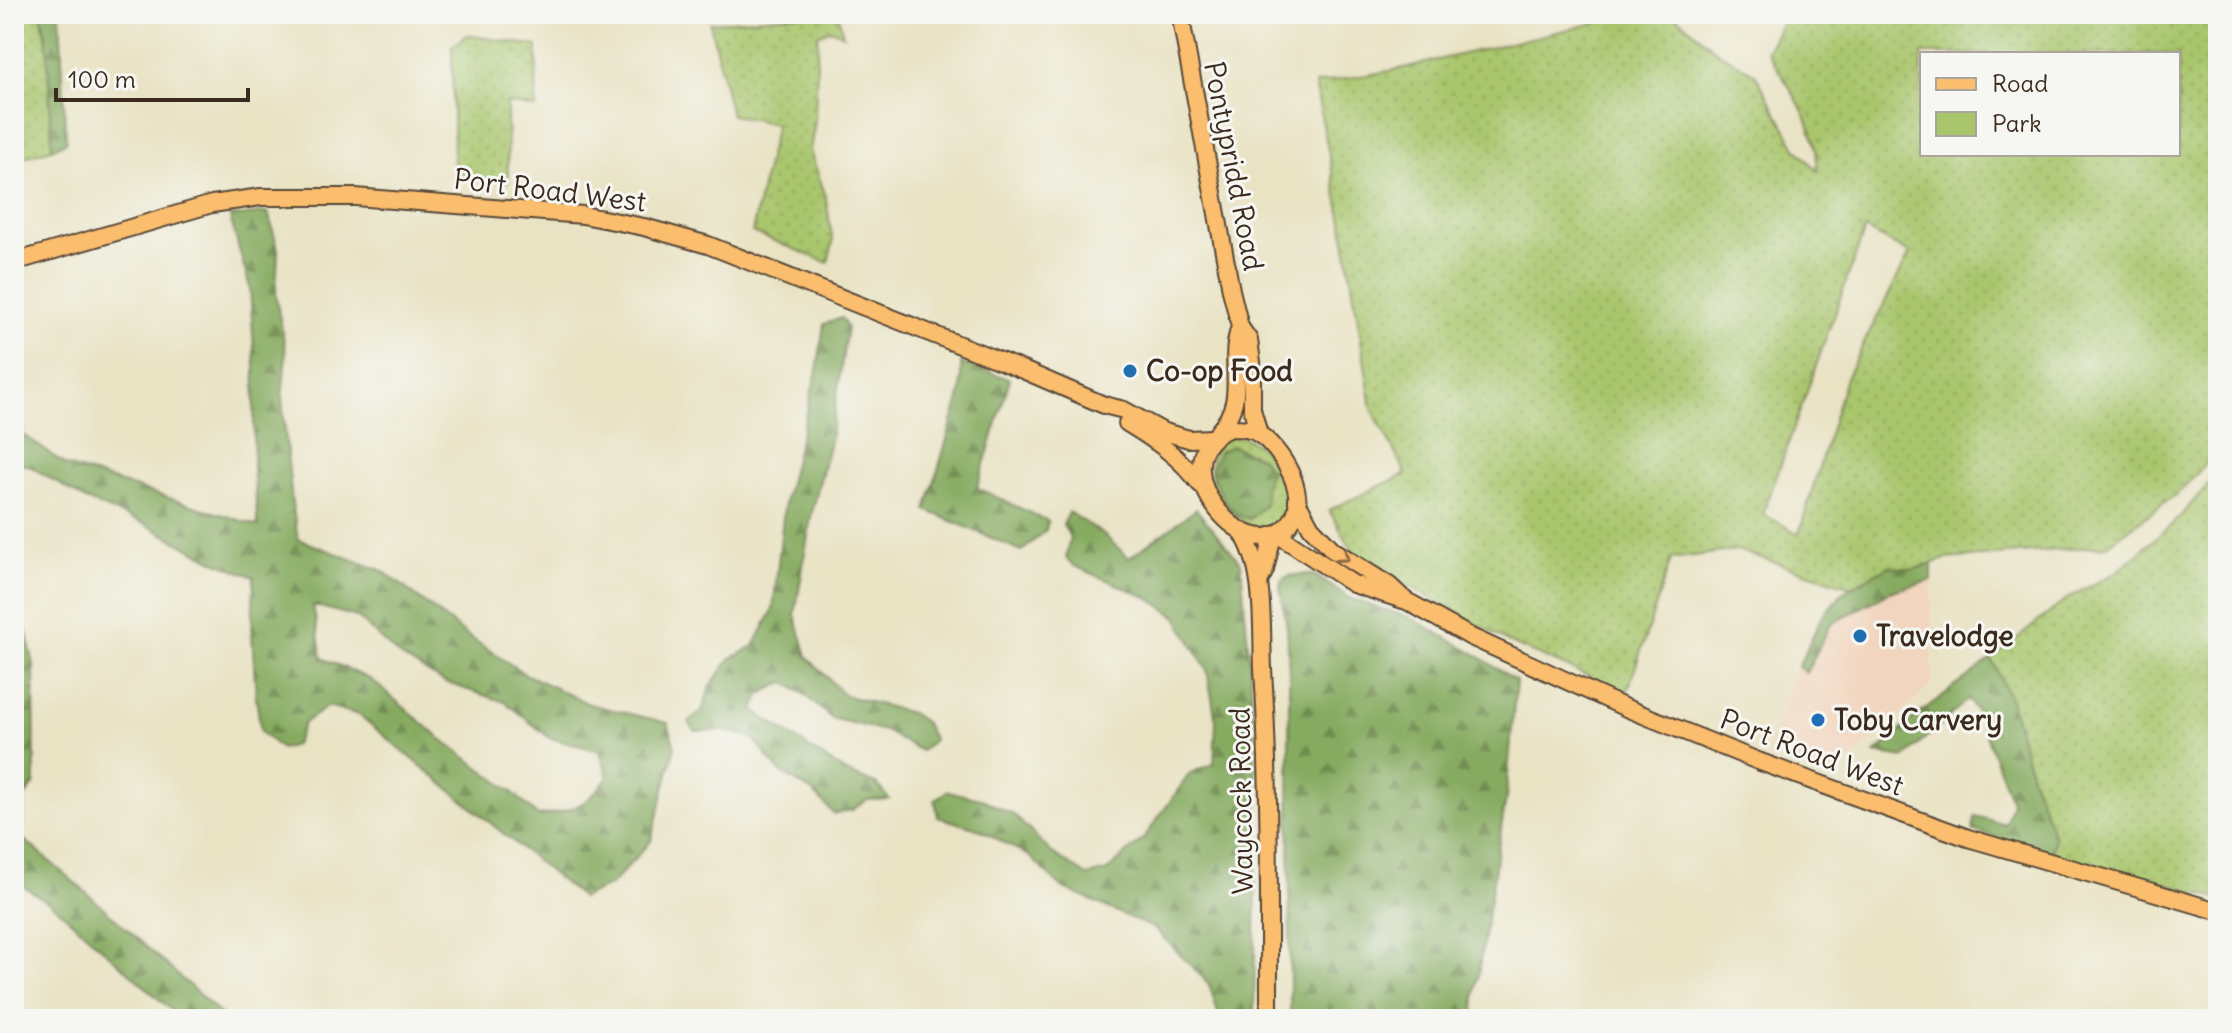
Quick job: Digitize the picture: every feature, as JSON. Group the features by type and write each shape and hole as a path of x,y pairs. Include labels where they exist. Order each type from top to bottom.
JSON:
{"main road":[{"name":"Pontypridd Road","path":"1180,14 1240,327 1249,340 1252,409 1259,434"},
{"name":"Port Road West","path":"14,262 212,204 261,197 342,197 583,215 679,235 739,256 1104,405 1124,410 1177,437 1214,436"},
{"name":"Pontypridd Road","path":"1214,436 1232,414 1236,400 1234,342 1240,327"},
{"name":"Port Road West","path":"1104,405 1118,418 1169,450 1188,467 1209,496"},
{"path":"1230,428 1243,428 1259,434 1282,460 1293,481 1297,501 1292,520 1275,535 1261,537 1241,531 1222,516 1209,496 1200,468 1203,452 1214,436 1230,428"},
{"name":"Port Road West","path":"1297,501 1311,527 1333,550 1390,586 1405,600 1471,637 1598,695 1758,761 1968,838 2218,911"},
{"name":"Waycock Road","path":"1241,531 1252,550 1259,582 1268,743 1269,1019"},
{"name":"Port Road West","path":"1275,535 1353,584 1405,600"},
{"name":"Waycock Road","path":"1259,582 1275,535"}],"shaded area":[{"path":"1932,580 1932,685 1848,762 1829,773 1768,748 1798,667 1806,673 1831,624 1889,592"}],"green space":[{"path":"14,14 41,14 47,40 52,149 14,160"},
{"path":"41,14 60,14 66,142 52,149 47,40"},
{"path":"838,14 843,35 831,29 818,35 815,121 810,151 825,194 833,242 828,263 752,232 776,124 731,115 710,23"},
{"path":"1633,14 1673,14 1718,52 1755,74 1796,148 1817,171 1814,139 1808,123 1767,51 1787,14 2218,14 2218,451 2179,492 2106,546 1945,559 1913,570 1889,566 1851,587 1737,550 1671,559 1627,693 1508,642 1355,555 1329,510 1406,474 1372,409 1343,227 1315,84 1395,70","holes":["1865,229 1910,253 1846,378 1799,534 1763,514"]},
{"path":"466,35 537,46 536,108 507,103 508,182 454,176 452,47"},
{"path":"268,212 278,249 276,297 286,353 282,398 298,539 383,571 468,636 525,674 589,704 668,723 675,747 651,841 612,884 582,898 359,715 328,706 304,723 295,745 281,749 261,732 252,634 254,577 212,560 145,524 86,500 28,465 14,465 14,428 67,466 258,526 253,468 255,368 250,288 230,217","holes":["313,605 357,617 398,655 444,682 505,702 550,738 600,751 608,777 593,795 578,806 538,816 372,680 322,658"]},
{"path":"14,308 24,340 14,381"},
{"path":"842,318 847,328 830,441 811,517 795,615 807,656 844,695 911,713 924,722 934,740 921,751 885,731 831,718 785,682 760,694 754,711 844,771 878,785 889,799 867,800 852,810 834,814 814,793 779,771 752,737 723,731 695,731 689,722 702,711 710,687 730,659 754,646 773,610 785,499 817,371 824,324"},
{"path":"961,363 1010,379 977,488 1048,521 1046,530 1022,551 926,510 961,392"},
{"path":"1231,437 1251,441 1275,464 1285,484 1288,502 1285,513 1277,522 1262,527 1246,523 1232,513 1220,498 1212,481 1210,463 1216,448"},
{"path":"1232,446 1261,458 1271,471 1265,484 1265,505 1250,519 1230,506 1220,492 1212,468 1220,451"},
{"path":"2218,473 2218,898 2050,855 2055,838 2032,778 2010,698 1991,659 2068,598 2118,571 2179,518"},
{"path":"1196,509 1241,563 1257,805 1254,1019 1220,1019 1209,984 1155,929 1061,887 1029,856 981,830 938,817 935,800 947,791 984,800 1014,815 1051,852 1087,876 1107,871 1144,838 1190,773 1214,764 1216,721 1207,670 1177,617 1149,598 1074,566 1066,558 1070,537 1063,525 1069,512 1103,534 1129,558"},
{"path":"14,549 21,611 34,664 35,784 24,798 22,827 14,822"},
{"path":"1932,563 1932,580 1889,592 1831,624 1806,673 1798,667 1821,618 1842,593 1889,566 1913,570"},
{"path":"1308,574 1351,599 1411,618 1474,653 1516,681 1506,798 1475,994 1474,1019 1290,1019 1289,677 1287,627 1280,587 1287,577"},
{"path":"1991,659 2010,698 2032,778 2055,838 2050,855 1973,830 1975,816 2005,824 2012,803 1977,712 1968,699 1904,758 1875,753 1921,712"},
{"path":"14,831 226,1019 181,1019 57,908 14,880"}],"place":[{"name":"Co-op Food","path":"1130,371"},
{"name":"Travelodge","path":"1860,636"},
{"name":"Toby Carvery","path":"1818,720"}]}
